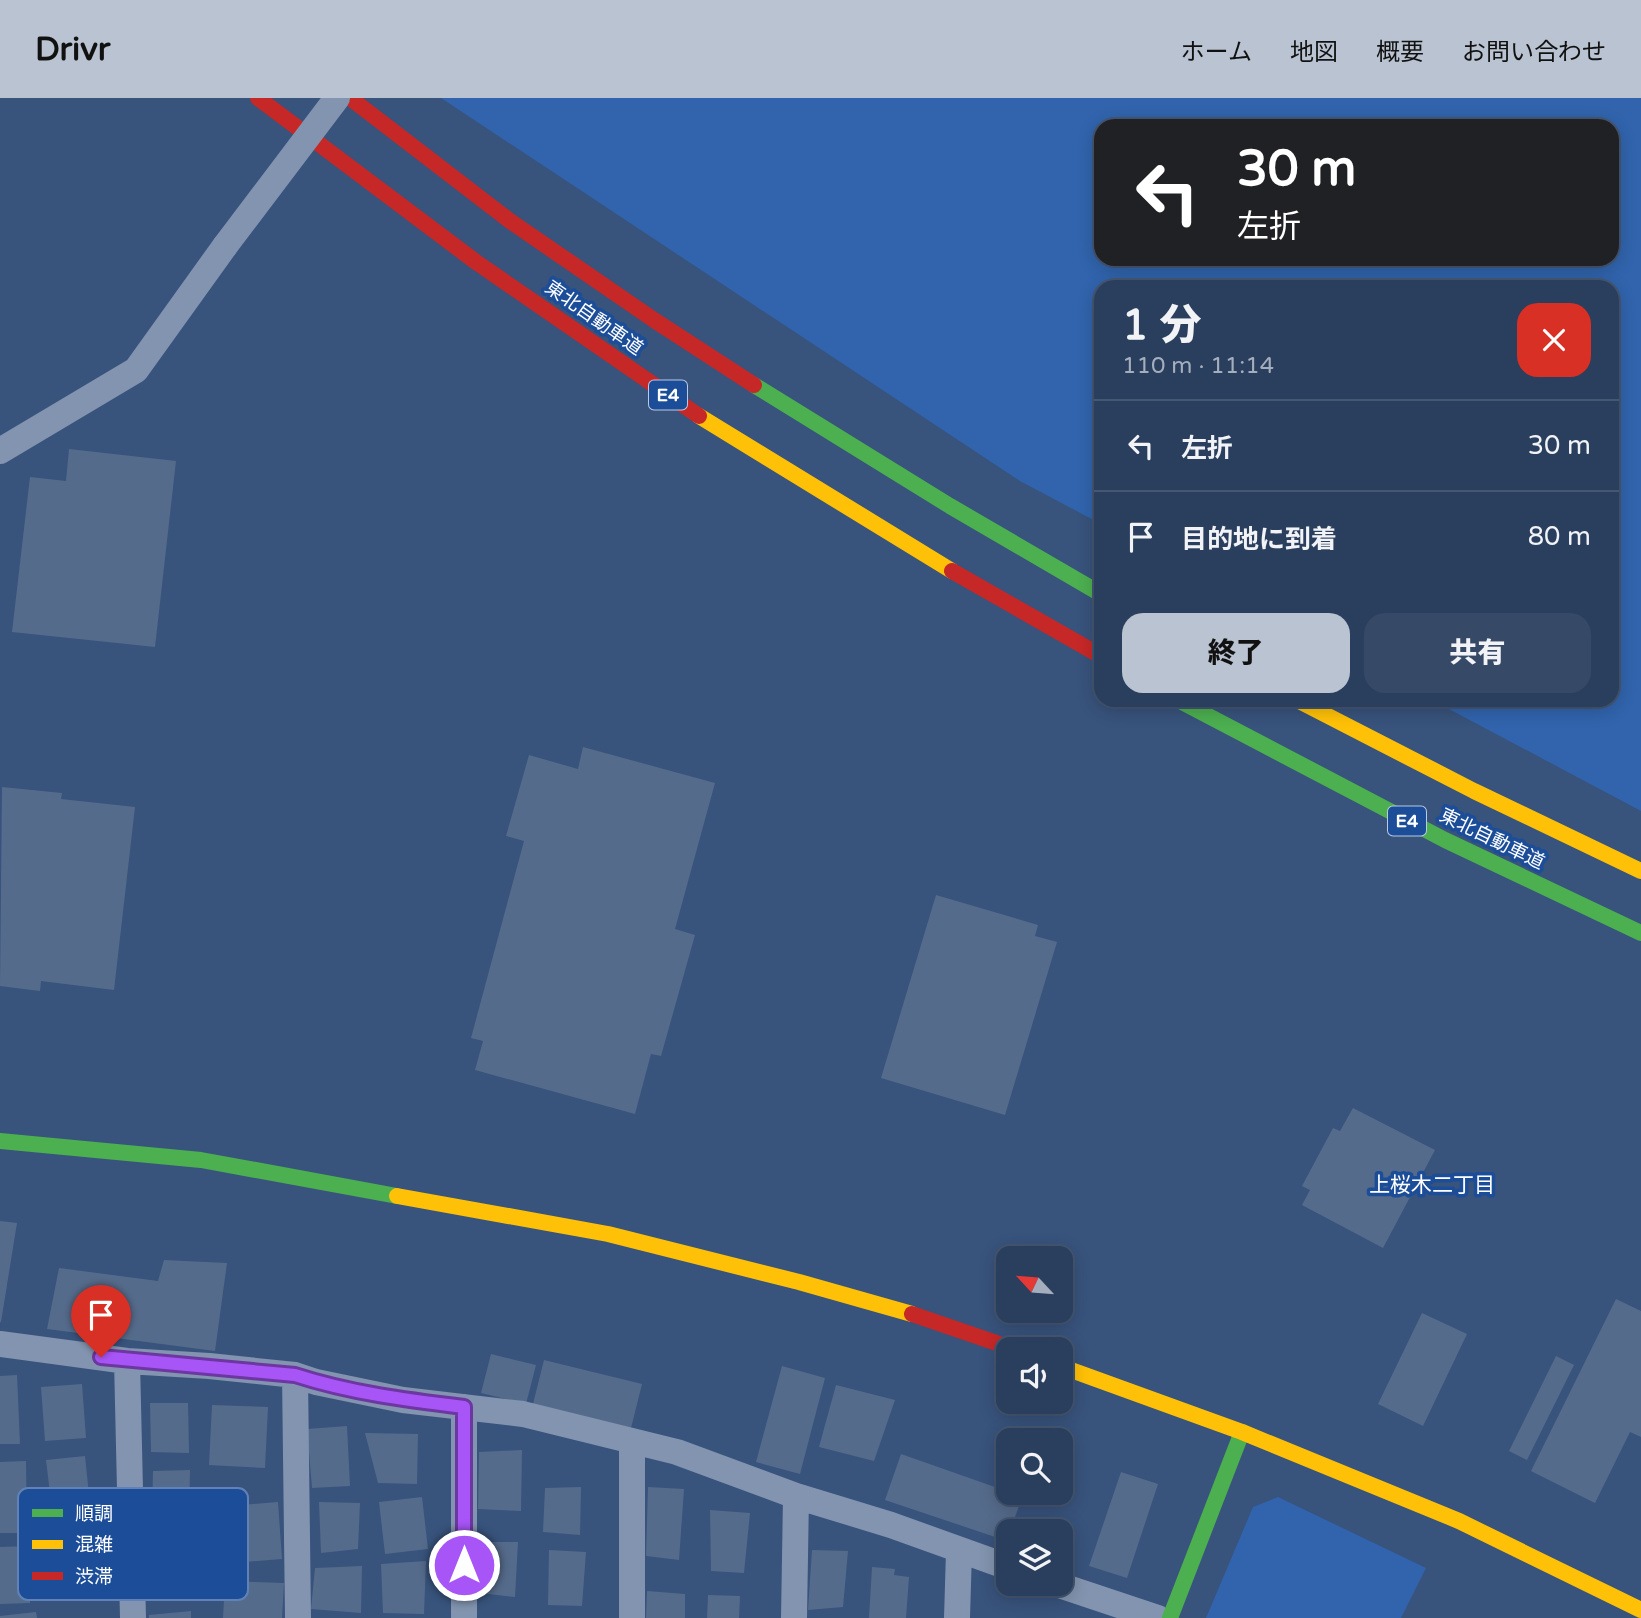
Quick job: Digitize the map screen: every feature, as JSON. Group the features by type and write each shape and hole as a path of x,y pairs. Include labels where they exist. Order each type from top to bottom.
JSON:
{"main road":[{"name":"東北自動車道","path":"258,98 476,262 697,415 935,561 1094,652"},
{"name":"東北自動車道","path":"350,98 509,220 729,370 959,513 1094,590"},
{"name":"東北自動車道","path":"1191,707 1445,840 1641,933"},
{"name":"東北自動車道","path":"1311,707 1474,791 1641,871"},
{"path":"0,1141 201,1160 608,1234 812,1286 942,1323 996,1342"},
{"path":"1073,1371 1242,1432 1459,1521 1641,1610"},
{"path":"1170,1618 1242,1432"}],"street":[{"path":"0,451 136,370 225,246 337,98"},
{"path":"0,1344 127,1361 295,1375 403,1400 523,1414 677,1452 796,1496 891,1525 996,1563"},
{"path":"127,1361 130,1488"},
{"path":"295,1375 298,1618"},
{"path":"464,1407 464,1618"},
{"path":"632,1441 632,1618"},
{"path":"794,1618 796,1496"},
{"path":"957,1618 959,1551"},
{"path":"1073,1590 1158,1618"},
{"path":"134,1600 134,1618"}],"shaded area":[{"path":"441,98 1641,98 1641,811 1445,707 1619,707 1619,280 1094,280 1094,520 1020,481"},
{"path":"1278,1497 1426,1568 1401,1618 1206,1618 1253,1507"}],"building":[{"path":"69,449 176,461 155,647 12,632 30,477 66,481"},
{"path":"583,747 715,783 675,929 695,935 661,1056 651,1054 635,1114 475,1070 483,1041 471,1038 524,841 506,836 529,755 578,769"},
{"path":"2,787 62,793 61,799 135,807 114,990 41,981 40,991 0,986"},
{"path":"936,895 1038,925 1035,936 1057,942 1005,1115 881,1078"},
{"path":"1353,1108 1435,1150 1383,1248 1302,1205 1310,1190 1302,1186 1333,1128 1340,1131"},
{"path":"0,1221 17,1223 1,1322 0,1322"},
{"path":"164,1260 227,1263 215,1351 47,1329 59,1268 158,1281"},
{"path":"1616,1299 1641,1311 1641,1437 1630,1432 1595,1503 1531,1471"},
{"path":"1422,1313 1467,1334 1423,1426 1378,1404"},
{"path":"491,1354 536,1365 526,1404 481,1393"},
{"path":"1556,1356 1574,1365 1527,1460 1509,1451"},
{"path":"544,1360 642,1384 631,1428 533,1404"},
{"path":"782,1366 825,1378 800,1474 756,1462"},
{"path":"17,1375 20,1444 0,1444 0,1376"},
{"path":"82,1384 86,1438 45,1441 41,1387"},
{"path":"836,1385 895,1400 874,1461 819,1447"},
{"path":"150,1403 188,1403 189,1453 151,1452"},
{"path":"212,1405 268,1407 265,1468 209,1465"},
{"path":"347,1426 350,1486 312,1488 307,1429"},
{"path":"365,1433 418,1434 417,1484 378,1483"},
{"path":"522,1450 521,1511 478,1509 479,1452"},
{"path":"901,1454 996,1487 996,1505 1019,1506 1014,1519 996,1519 996,1537 885,1500"},
{"path":"85,1456 88,1488 49,1488 46,1460"},
{"path":"26,1461 26,1488 18,1488 18,1533 0,1533 0,1462"},
{"path":"190,1470 190,1488 153,1488 153,1471"},
{"path":"1121,1472 1158,1484 1127,1578 1089,1566"},
{"path":"581,1487 580,1535 543,1532 545,1488"},
{"path":"648,1487 684,1489 679,1560 646,1556"},
{"path":"422,1497 428,1549 385,1554 379,1502"},
{"path":"278,1502 282,1559 248,1562 248,1504"},
{"path":"319,1502 360,1503 358,1549 321,1553"},
{"path":"710,1510 750,1513 744,1573 711,1571"},
{"path":"480,1542 518,1542 515,1597 480,1593"},
{"path":"18,1546 18,1600 30,1600 30,1603 0,1604 0,1547"},
{"path":"549,1550 586,1552 582,1606 548,1605"},
{"path":"812,1550 848,1551 843,1607 808,1610"},
{"path":"426,1561 424,1614 383,1613 381,1564"},
{"path":"362,1566 361,1613 311,1609 315,1568"},
{"path":"872,1567 895,1569 894,1575 909,1577 906,1618 869,1618"},
{"path":"248,1582 284,1583 282,1618 223,1618 224,1600 248,1600"},
{"path":"647,1591 685,1594 685,1618 646,1618"},
{"path":"708,1595 740,1596 739,1618 707,1618"},
{"path":"191,1611 191,1618 149,1618 149,1615"},
{"path":"36,1612 37,1618 0,1618 0,1616"}],"traffic: fast":[{"path":"754,385 950,506 1094,590"},
{"path":"1191,707 1445,840 1641,933"},
{"path":"0,1141 201,1160 397,1196"},
{"path":"1170,1618 1242,1432"}],"traffic: slow":[{"path":"699,416 952,571"},
{"path":"1311,707 1474,791 1641,871"},
{"path":"397,1196 608,1234 799,1282 912,1314"},
{"path":"1073,1371 1242,1432 1459,1521 1641,1610"}],"traffic: jam":[{"path":"258,98 476,262 699,416"},
{"path":"350,98 510,221 754,385"},
{"path":"952,571 1094,652"},
{"path":"912,1314 996,1343"}],"district":[{"name":"上桜木二丁目","path":"1432,1185"}],"route":[{"path":"101,1357 295,1375 403,1400 464,1407 464,1565"}]}
